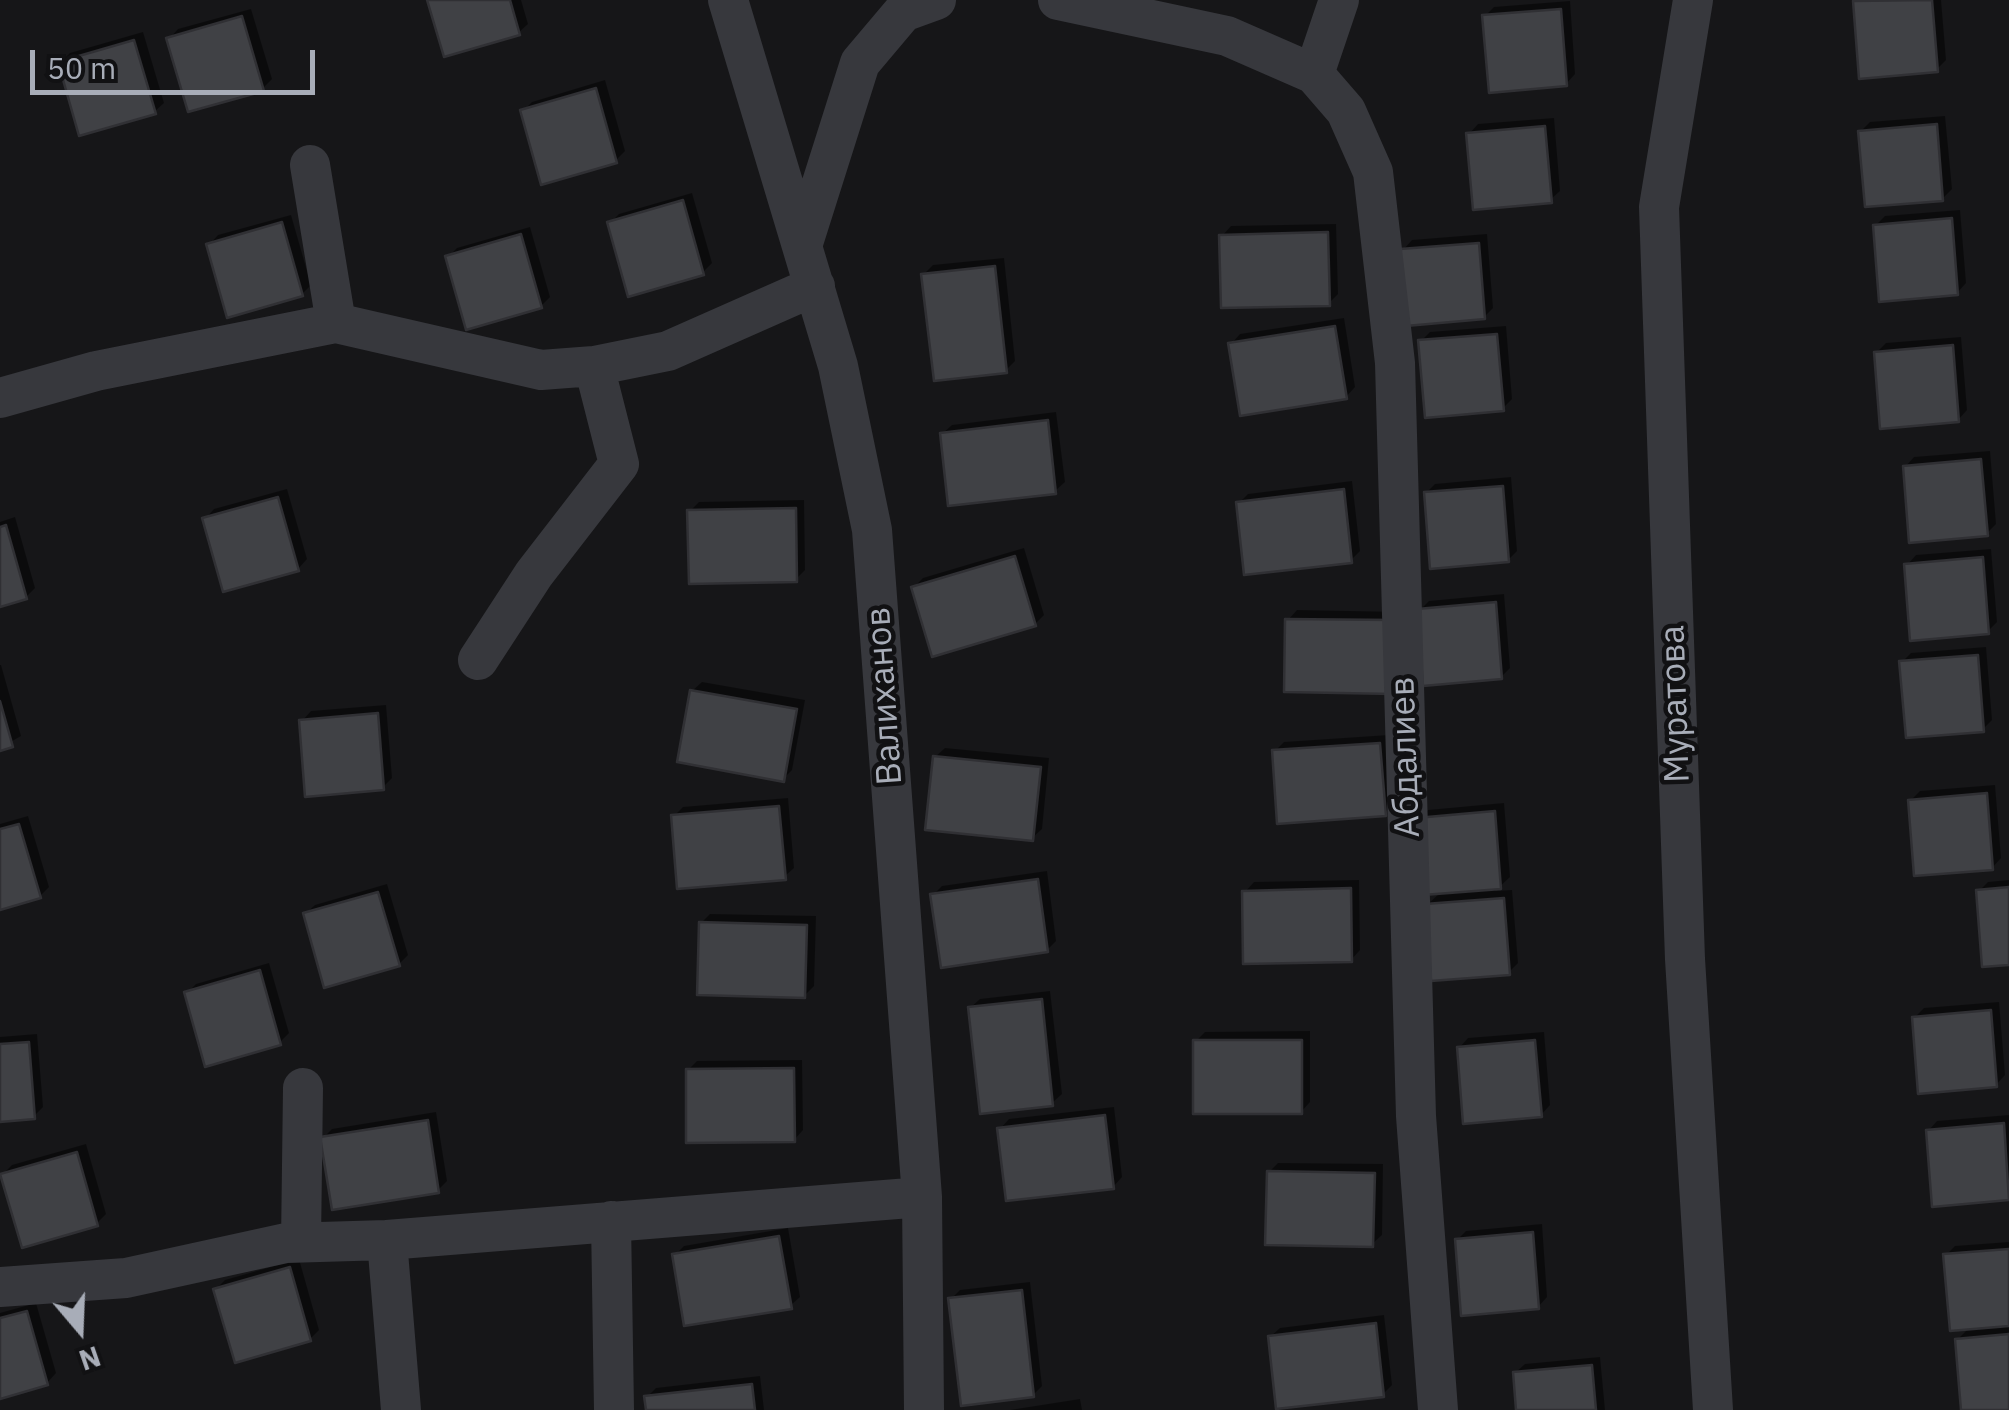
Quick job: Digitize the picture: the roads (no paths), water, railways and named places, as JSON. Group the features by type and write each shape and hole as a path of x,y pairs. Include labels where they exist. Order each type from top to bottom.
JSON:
{"street":[{"name":"Валиханов","path":"728,0 838,366 872,530 922,1198 924,1410"},
{"path":"803,243 860,63 904,12 936,0"},
{"path":"1058,0 1182,13 1314,74 1339,0"},
{"name":"Муратова","path":"1693,0 1658,207 1685,959 1713,1410"},
{"name":"Абдалиев","path":"1314,74 1346,111 1373,172 1395,363 1416,1116 1438,1410"},
{"path":"310,165 336,323"},
{"path":"0,398 96,371 336,323 541,370 594,366 668,352 815,286"},
{"path":"478,660 534,574 619,464 594,366"},
{"path":"301,1242 302,1088"},
{"path":"0,1287 126,1278 301,1242 387,1240 922,1198"},
{"path":"611,1221 614,1410"},
{"path":"387,1240 401,1410"}]}
